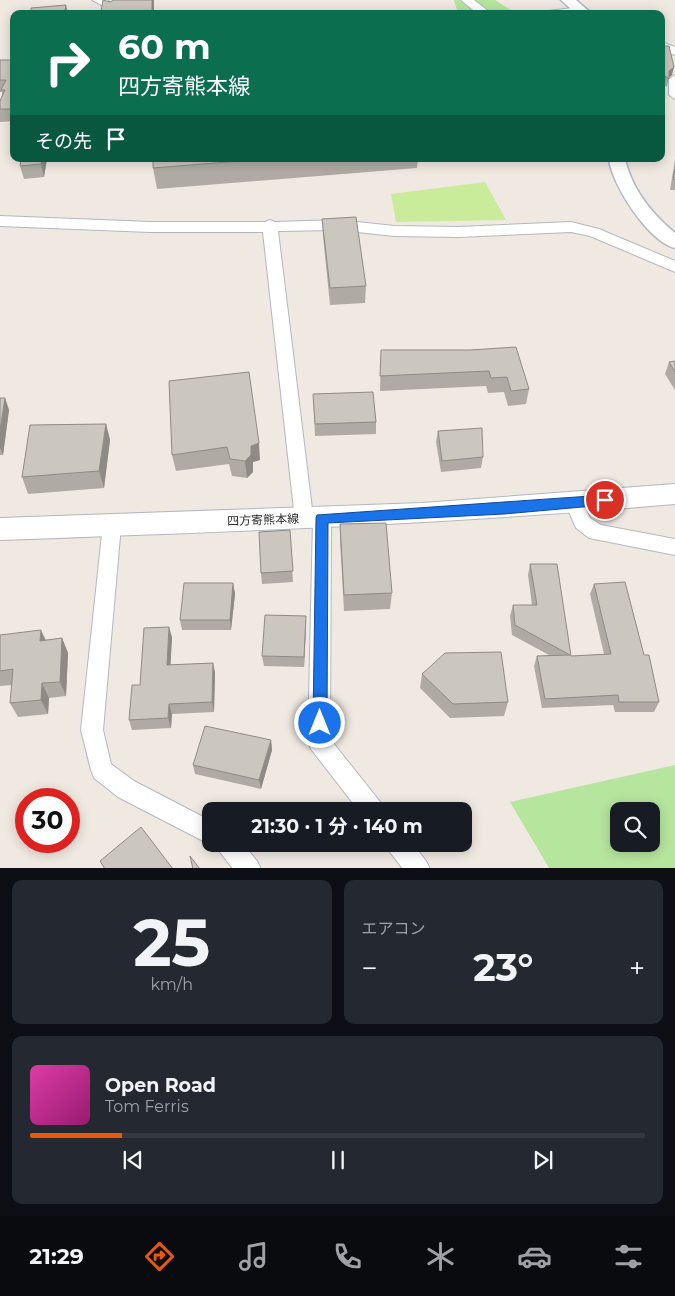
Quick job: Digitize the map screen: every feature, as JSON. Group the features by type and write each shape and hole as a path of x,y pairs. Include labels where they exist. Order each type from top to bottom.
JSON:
{"main road":[{"name":"四方寄熊本線","path":"0,529 313,518 574,503 675,494"}],"street":[{"path":"98,0 112,10 123,0"},
{"path":"466,0 480,10"},
{"path":"568,0 580,10"},
{"path":"675,79 675,96"},
{"path":"617,162 634,200 657,229 675,242"},
{"path":"0,221 219,228 270,225 339,225 394,231 458,232 571,227 594,232 675,267"},
{"path":"270,225 313,518 320,742 366,802"},
{"path":"574,503 583,523 596,532 675,547"},
{"path":"112,525 92,730 102,770 126,789 202,828"},
{"path":"235,852 249,868"},
{"path":"405,852 418,868"}],"green space":[{"path":"454,0 495,0 511,10 457,10"},
{"path":"485,182 506,220 396,222 391,194"},
{"path":"675,765 675,868 549,868 510,802"}],"building":[{"path":"103,0 110,2 114,0 152,0 152,10 101,10"},
{"path":"66,5 65,10 31,10 31,8"},
{"path":"665,46 669,46 674,67 669,71 669,79 665,76"},
{"path":"0,60 10,60 10,109 0,109 0,101 5,90 1,90 6,80 0,80"},
{"path":"21,162 41,162 41,164 20,166"},
{"path":"153,162 228,162 153,168"},
{"path":"356,217 366,286 330,288 322,219"},
{"path":"516,347 529,389 511,391 507,377 491,378 489,371 380,376 381,350 470,350"},
{"path":"675,361 675,372 669,362"},
{"path":"249,372 259,443 251,446 251,455 245,461 230,459 227,447 172,455 169,381"},
{"path":"373,392 376,422 315,424 313,394"},
{"path":"0,398 5,398 0,431"},
{"path":"106,424 99,471 22,477 30,425"},
{"path":"482,428 483,457 442,461 438,431"},
{"path":"386,523 392,593 344,595 340,524"},
{"path":"290,530 293,571 261,573 259,532"},
{"path":"530,564 557,564 571,656 611,654 594,584 625,582 644,655 649,655 659,702 619,702 618,695 545,699 537,656 570,655 515,625 513,605 537,605"},
{"path":"184,583 233,583 230,620 180,620"},
{"path":"265,615 306,616 304,657 262,656"},
{"path":"169,627 167,665 213,663 212,702 169,704 168,718 129,720 132,685 140,685 144,628"},
{"path":"41,630 40,641 62,638 60,682 42,683 41,700 10,703 13,669 0,671 0,635"},
{"path":"501,652 508,702 453,704 422,674 445,653"},
{"path":"205,726 271,740 259,780 193,765"},
{"path":"141,827 172,868 104,868 100,861"},
{"path":"190,856 199,868 193,868"}],"route":[{"path":"320,723 322,518 504,509 605,500"}]}
